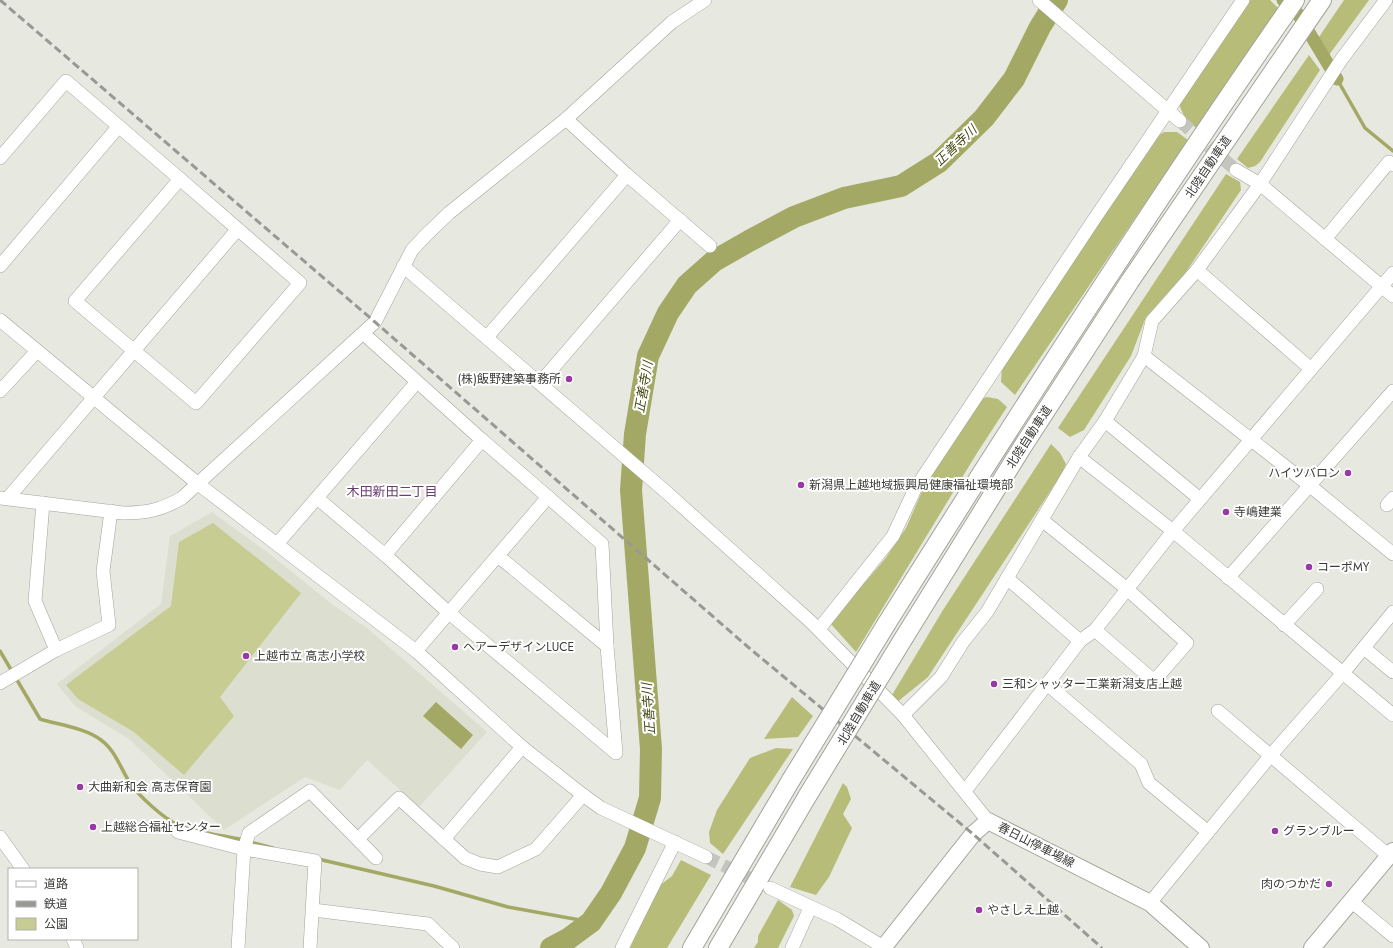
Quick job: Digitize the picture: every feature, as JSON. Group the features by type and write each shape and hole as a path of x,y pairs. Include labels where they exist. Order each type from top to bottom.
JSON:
{"highway":[{"name":"北陸自動車道","path":"692,948 791,780 1006,432 1108,277 1295,0"},
{"name":"北陸自動車道","path":"718,948 808,795 1023,446 1130,281 1322,0"}],"main road":[{"name":"春日山停車場線","path":"884,948 973,834 988,820 1150,903 1200,948"},
{"path":"1312,948 1391,853"}],"street":[{"path":"4,498 123,513 153,511 166,507 182,498 196,483 364,334 375,322 383,309 412,250 449,214 566,119 672,22 704,0"},
{"path":"819,629 893,536 915,488 1243,0"},
{"path":"1041,2 1180,121"},
{"path":"902,715 941,677 963,642 987,612 1079,457 1105,421 1144,356 1152,321 1197,270 1260,184 1341,60 1387,4"},
{"path":"0,158 66,81 180,179 237,230 300,283 196,403 75,301 180,179"},
{"path":"566,119 627,175 710,246"},
{"path":"0,266 119,126"},
{"path":"1325,239 1389,162 1393,165"},
{"path":"1236,170 1260,184 1393,296"},
{"path":"487,338 627,175"},
{"path":"540,383 680,220"},
{"path":"4,498 134,352 237,230"},
{"path":"403,266 665,491 819,629 902,715 988,820"},
{"path":"1197,270 1311,369"},
{"path":"965,791 1048,684 1080,640 1095,630 1173,531 1382,287 1393,272"},
{"path":"0,320 196,483 416,651 522,747 582,795 601,808 658,833 706,857"},
{"path":"317,498 385,555 448,612 616,753 607,646 602,544 416,382 364,334"},
{"path":"0,391 37,351"},
{"path":"1144,356 1309,485 1393,554"},
{"path":"277,544 416,382"},
{"path":"1228,578 1393,391"},
{"path":"1105,421 1200,499"},
{"path":"385,555 482,440"},
{"path":"1079,457 1173,531 1393,715"},
{"path":"416,651 548,497"},
{"path":"43,503 35,601 56,650"},
{"path":"0,683 56,650 109,626 103,571 111,511"},
{"path":"1042,520 1127,589 1187,643 1154,681 1095,630"},
{"path":"498,556 607,646"},
{"path":"1007,578 1080,640"},
{"path":"1284,625 1317,589"},
{"path":"1150,903 1271,755 1343,673 1393,612"},
{"path":"1364,648 1393,672"},
{"path":"1048,684 1141,764 1150,783 1208,832"},
{"path":"1218,711 1391,853"},
{"path":"444,838 522,747"},
{"path":"238,948 244,849 249,833 310,791 376,858"},
{"path":"358,839 399,798 465,858 480,864 498,867 536,849 582,795"},
{"path":"178,832 244,849 315,861 310,948"},
{"path":"0,837 22,868"},
{"path":"622,948 675,842"},
{"path":"770,888 810,908 837,919 884,948"},
{"path":"1351,901 1393,936"},
{"path":"792,948 810,908"},
{"path":"313,910 428,924 454,948"}],"shaded area":[{"path":"1244,0 1270,0 1279,9 1196,128 1185,118 1177,100"},
{"path":"1344,0 1369,0 1329,55 1317,40"},
{"path":"1309,55 1320,70 1260,162 1255,166 1248,168 1237,159"},
{"path":"1164,132 1177,132 1188,140 1015,395 1001,382 1002,367 1155,138"},
{"path":"1226,174 1240,182 1241,190 1186,272 1146,317 1131,356 1084,430 1070,437 1058,428"},
{"path":"987,397 998,399 1007,407 977,453 856,652 831,624 885,559 906,528 927,480 980,399"},
{"path":"1051,444 1060,453 1066,464 1061,475 928,677 896,703 892,695 943,610"},
{"name":"上越市立 高志小学校","path":"212,512 267,552 333,605 367,628 487,732 419,807 367,760 340,790 305,777 224,830 129,739 75,706 57,684 161,604 170,536"},
{"path":"792,697 813,716 798,737 764,739"},
{"path":"436,702 473,735 461,749 423,716"},
{"path":"776,748 793,749 723,854 710,843 709,832 717,810 750,758"},
{"path":"843,783 847,787 851,799 843,814 852,828 829,877 816,895 790,887"},
{"path":"681,860 711,875 667,948 630,948 659,886 672,876"},
{"path":"778,900 792,910 794,916 778,948 754,948 758,942 758,936"}],"green space":[{"path":"213,523 301,593 220,697 234,716 184,775 134,732 78,699 66,685 171,606 179,542"}],"waterway":[{"name":"正善寺川","path":"551,948 568,939 591,922 611,893 635,848 650,798 651,749 631,490 635,434 648,356 668,313 687,285 714,261 749,241 794,217 844,198 901,186 939,162 984,118 1014,79 1040,27 1057,0"},
{"path":"1283,0 1298,14 1337,79"},
{"path":"1337,79 1365,128 1393,151"},
{"path":"0,651 40,719 88,732 101,740 114,754 134,788 159,812 178,825 201,832 244,840"},
{"path":"250,842 273,848"},
{"path":"318,859 434,886 508,907 591,922"},
{"path":"568,939 573,948"}],"tunnel":[{"path":"1180,121 1236,170"},
{"path":"706,857 764,885"}],"railway":[{"path":"0,0 375,322 748,647 973,834 1102,948"}],"place":[{"name":"(株)飯野建築事務所","path":"569,379"},
{"name":"ハイツバロン","path":"1348,473"},
{"name":"新潟県上越地域振興局健康福祉環境部","path":"801,485"},
{"name":"寺嶋建業","path":"1226,512"},
{"name":"コーポMY","path":"1309,567"},
{"name":"ヘアーデザインLUCE","path":"455,647"},
{"name":"上越市立 高志小学校","path":"246,656"},
{"name":"三和シャッター工業新潟支店上越","path":"994,684"},
{"name":"大曲新和会 高志保育園","path":"80,787"},
{"name":"上越総合福祉センター","path":"93,827"},
{"name":"グランブルー","path":"1275,831"},
{"name":"肉のつかだ","path":"1329,884"},
{"name":"やさしえ上越","path":"979,910"}],"district":[{"name":"木田新田二丁目","path":"392,491"}]}
